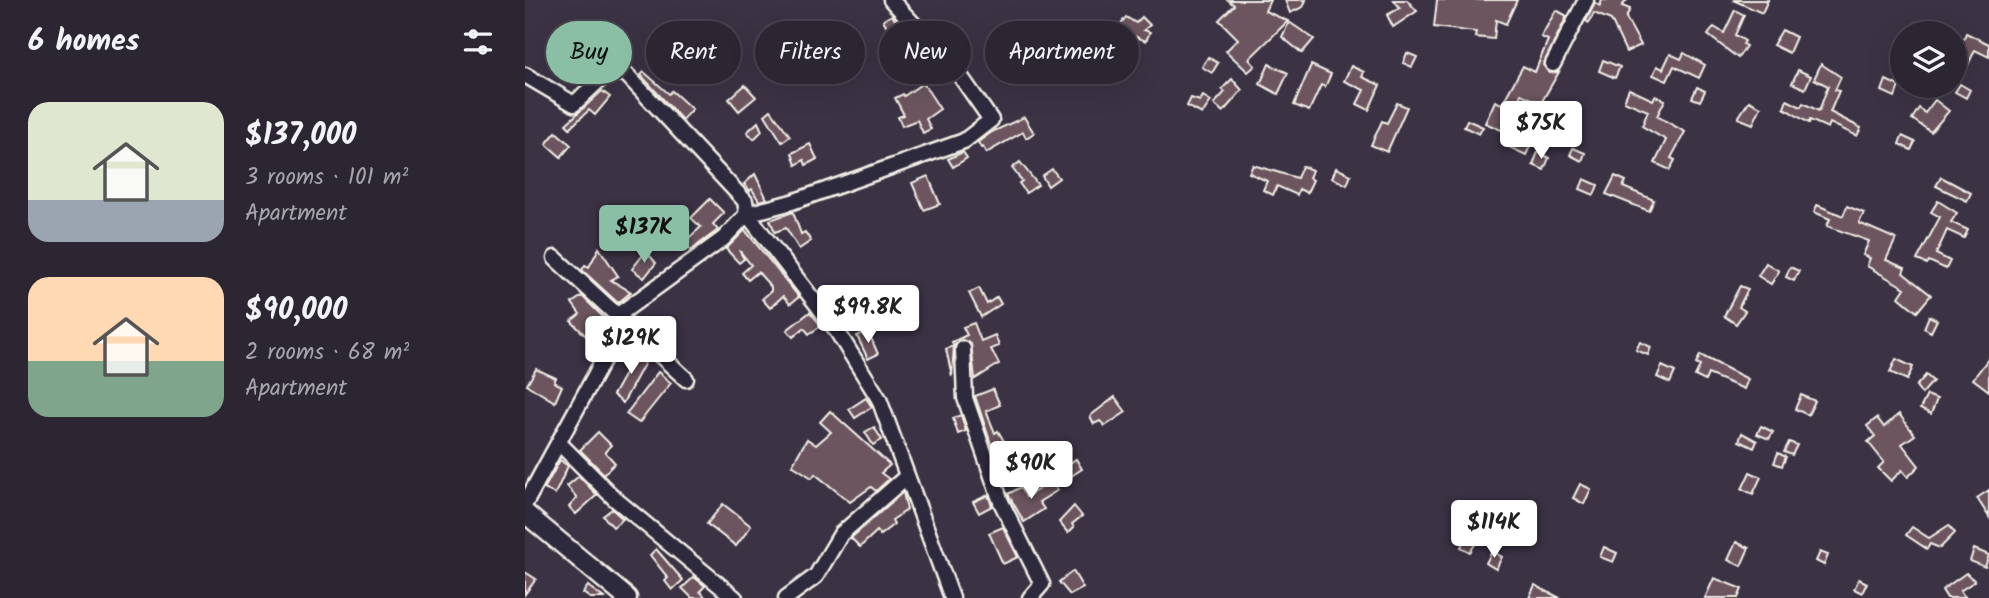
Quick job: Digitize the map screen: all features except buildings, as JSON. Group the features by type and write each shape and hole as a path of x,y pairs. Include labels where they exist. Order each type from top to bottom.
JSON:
{"main road":[{"path":"525,513 627,598"}],"street":[{"path":"618,315 723,239 747,214 792,202 964,141 991,120 954,67 891,0"},
{"path":"1553,64 1585,1"},
{"path":"525,75 574,104 608,72 626,74 745,201 747,214 835,328 871,387 952,598"},
{"path":"555,258 686,379"},
{"path":"525,504 560,444 622,324 618,315"},
{"path":"963,349 965,398 1001,502 1042,584 1030,598"},
{"path":"560,444 615,499 735,598"},
{"path":"786,598 816,576 841,534 907,477"}]}
